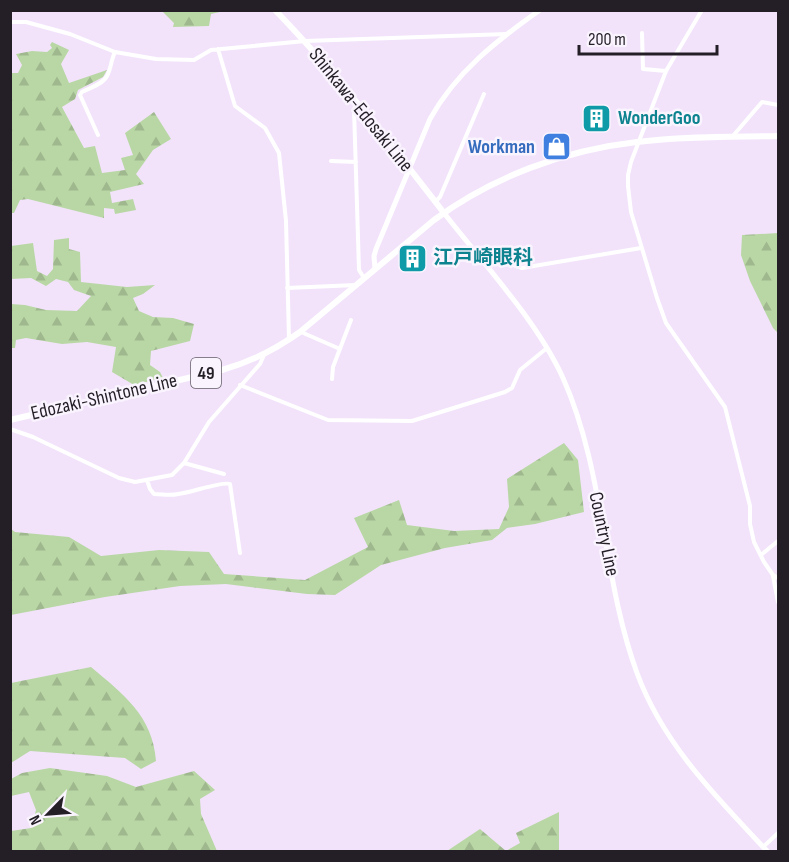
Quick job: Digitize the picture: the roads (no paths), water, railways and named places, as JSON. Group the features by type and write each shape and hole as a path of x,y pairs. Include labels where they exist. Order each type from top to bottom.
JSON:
{"main road":[{"name":"Shinkawa-Edosaki Line","path":"275,10 305,41 357,103 444,213"},
{"name":"Edozaki-Shintone Line","path":"10,420 232,367 264,354 300,332 444,213 477,192 531,168 588,150 639,141 778,136"}],"street":[{"path":"375,269 376,249 430,119 445,94 471,64 540,10"},
{"path":"702,10 666,71 639,141 628,175 628,186 633,220 666,323 725,407 750,506 750,524 754,542 773,575 778,602"},
{"path":"10,22 26,22 70,34 115,52 156,59 194,60 211,50 305,41 508,34"},
{"path":"642,33 643,69 666,71"},
{"path":"218,49 235,106 264,128 279,153 286,221 289,340"},
{"path":"98,135 80,95 107,76 115,52"},
{"path":"435,202 440,197 484,94"},
{"path":"732,137 762,102 778,105"},
{"path":"357,103 354,109 360,270 364,279"},
{"path":"330,161 356,162"},
{"name":"Country Line","path":"444,213 547,348 572,401 585,442 629,649 644,692 682,756 765,849"},
{"path":"473,250 522,268 641,248"},
{"path":"288,288 357,285"},
{"path":"332,379 333,367 351,320"},
{"path":"300,332 340,349"},
{"path":"240,385 328,420 412,421 505,392 512,388 520,370 547,348"},
{"path":"10,429 33,437 119,478 135,482 172,475 184,463 209,422 260,364 264,354"},
{"path":"184,463 224,474"},
{"path":"147,480 154,494 175,495 225,482 230,484 240,553"},
{"path":"761,555 778,541"},
{"path":"773,575 778,578"},
{"path":"765,849 778,833"}],"place":[{"name":"WonderGoo","path":"597,118"},
{"name":"Workman","path":"556,147"},
{"name":"江戸崎眼科","path":"412,258"}]}
